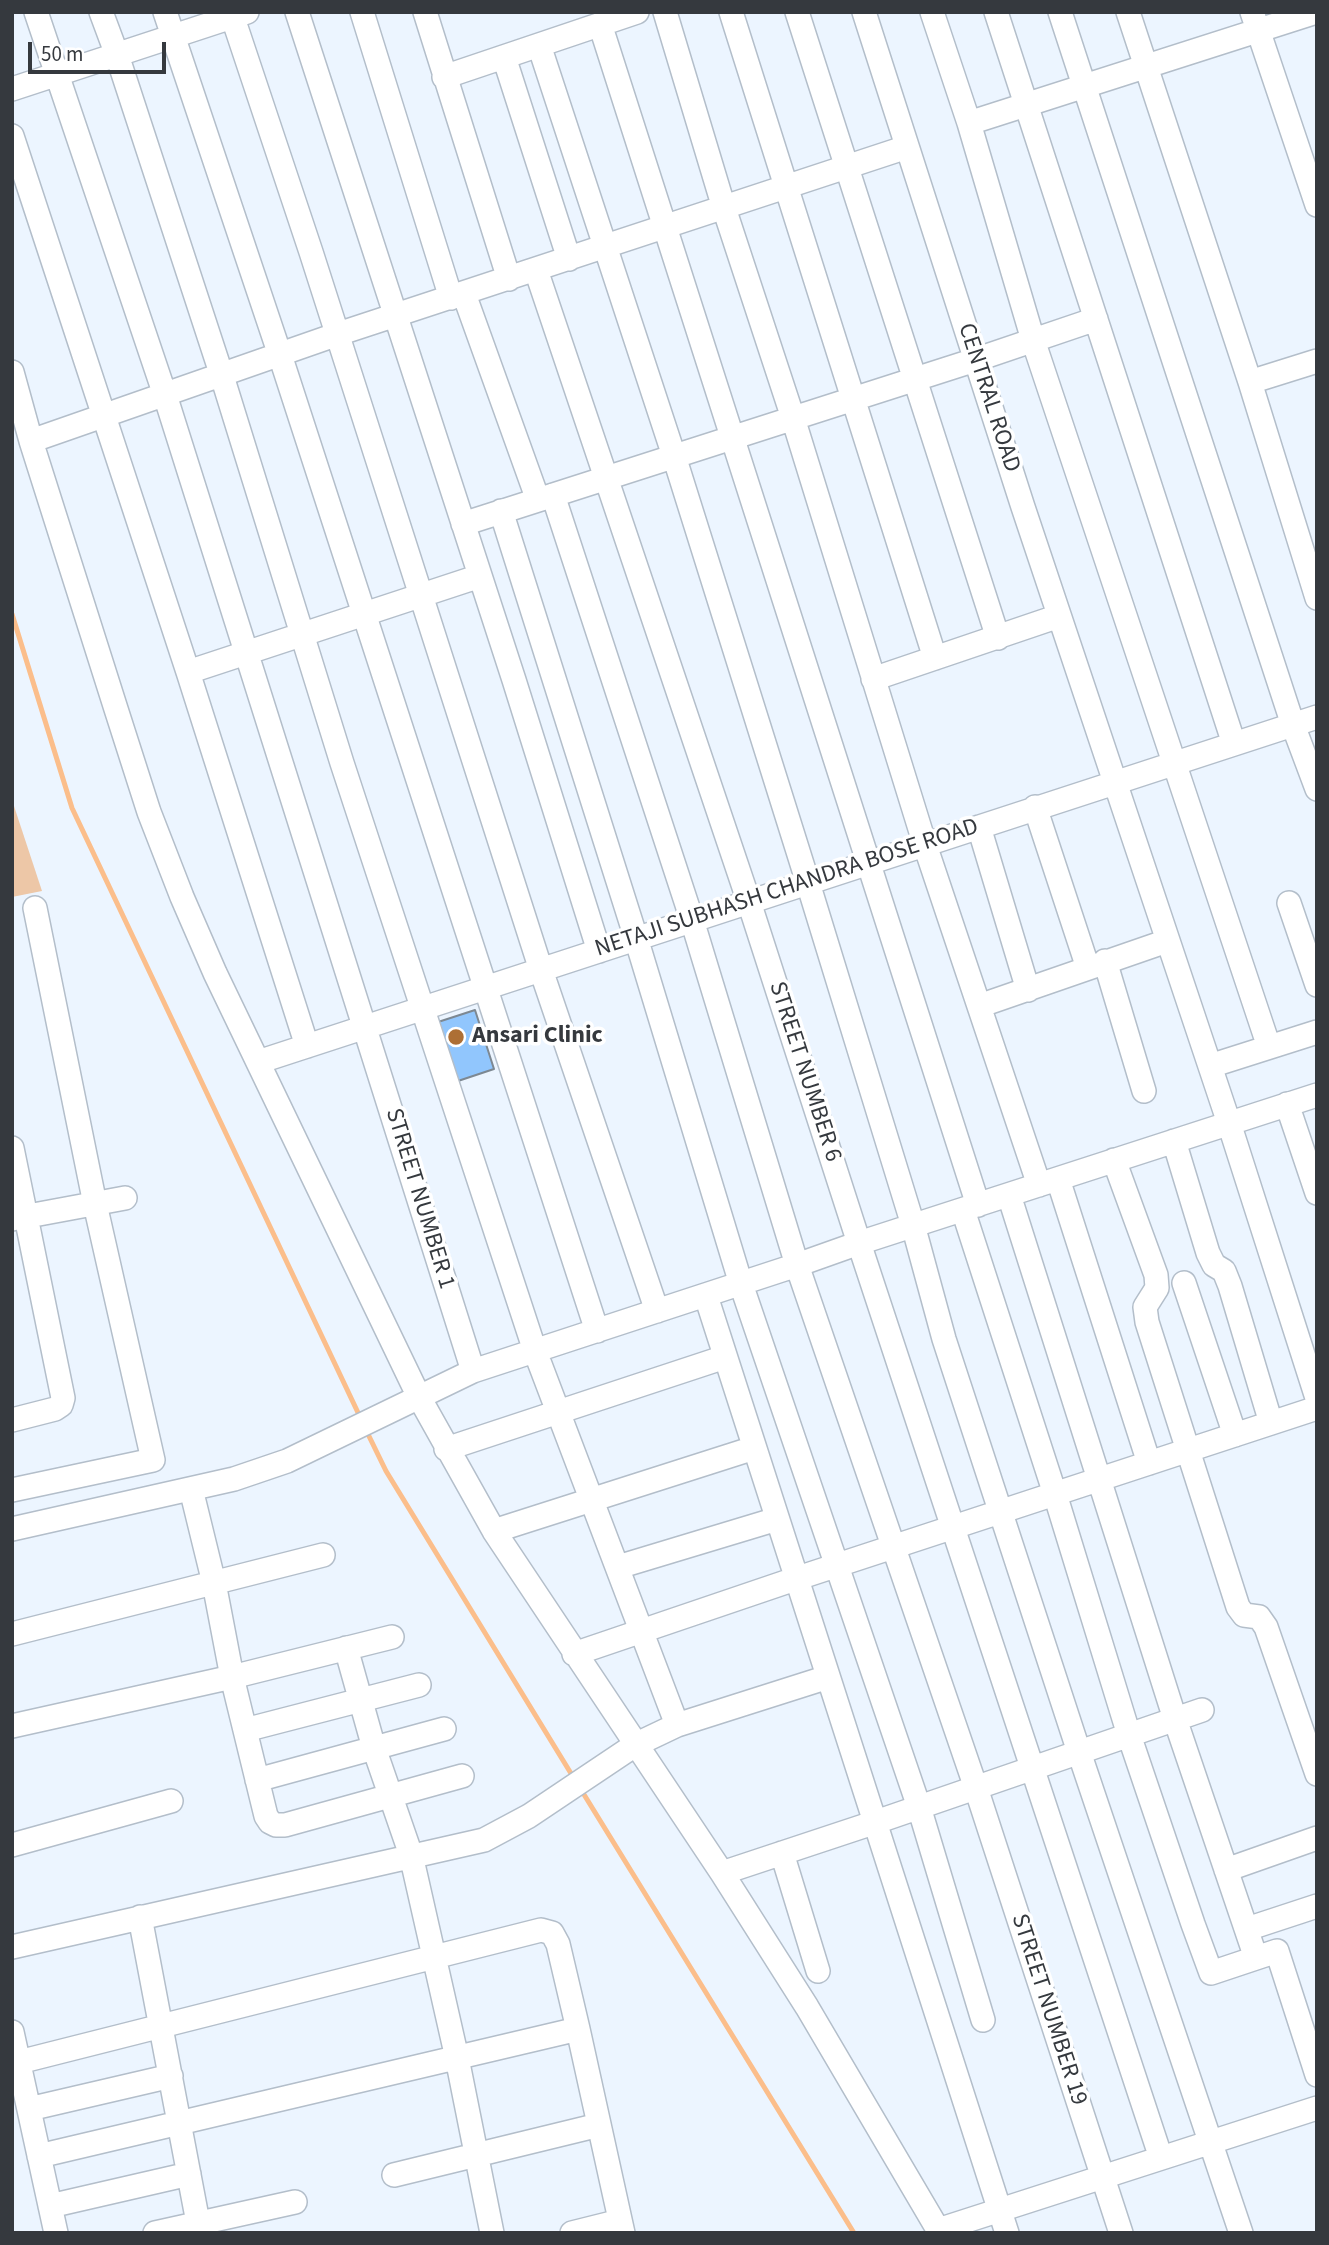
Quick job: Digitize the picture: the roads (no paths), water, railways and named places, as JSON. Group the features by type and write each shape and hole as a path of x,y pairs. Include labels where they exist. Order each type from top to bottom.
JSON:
{"street":[{"name":"STREET NUMBER 1","path":"36,12 165,395 474,1371"},
{"path":"101,12 222,376 342,764 536,1351 677,1725"},
{"path":"164,12 280,355 597,1331"},
{"path":"297,12 599,951"},
{"name":"STREET NUMBER 19","path":"362,12 458,296 545,497 692,920 797,1265 976,1787 1121,2233"},
{"path":"444,77 637,12"},
{"path":"665,12 925,845 979,1006 1049,1182 1149,1463"},
{"path":"731,12 935,659"},
{"path":"797,12 998,638"},
{"name":"CENTRAL ROAD","path":"864,12 975,360 1210,1066 1317,1398"},
{"path":"932,12 969,123 1033,340 1269,1047"},
{"path":"996,12 1234,744"},
{"path":"1060,12 1293,725 1317,789"},
{"path":"1128,12 1250,383 1317,598"},
{"path":"969,123 1146,67 1255,22 1316,12"},
{"path":"12,89 237,14 541,970 657,1311"},
{"path":"433,15 444,77 509,279"},
{"path":"1255,22 1317,205"},
{"path":"600,24 868,863 1055,1494 1129,1735 1193,1924 1212,1973 1277,1951 1317,2075"},
{"path":"539,45 674,456 808,883 913,1225 944,1339 1241,2233"},
{"path":"504,57 569,259"},
{"path":"12,136 188,672 307,1046"},
{"path":"31,441 338,334 907,147"},
{"name":"STREET NUMBER 6","path":"536,270 748,902 1161,2158"},
{"path":"463,524 1096,319"},
{"path":"1250,383 1317,361"},
{"path":"12,372 31,441 149,812 215,973 419,1397 494,1531 574,1654 629,1749 722,1873 807,2007 939,2232 1317,2108"},
{"path":"501,511 636,938 741,1284 919,1807 983,2020"},
{"path":"188,672 480,576"},
{"path":"873,679 1059,615"},
{"name":"NETAJI SUBHASH CHANDRA BOSE ROAD","path":"258,1062 1317,717"},
{"path":"1035,807 1144,1091"},
{"path":"979,827 1028,989"},
{"path":"1289,903 1317,985"},
{"path":"35,908 95,1204 162,1495"},
{"path":"979,1006 1167,941"},
{"path":"1210,1066 1317,1032"},
{"path":"12,1530 234,1479 287,1461 474,1371 913,1225 1317,1095"},
{"path":"1287,1104 1317,1193"},
{"path":"1174,1141 1208,1254 1214,1265 1224,1271 1230,1286 1271,1423"},
{"path":"12,1147 19,1218 63,1398 61,1405 55,1409 12,1420"},
{"path":"1114,1160 1156,1275 1157,1288 1145,1307 1147,1322 1186,1450 1238,1607 1244,1615 1259,1617 1266,1627 1317,1773"},
{"path":"1009,1195 1175,1719 1256,1958"},
{"path":"19,1218 125,1198"},
{"path":"1184,1283 1235,1435"},
{"path":"706,1296 1007,2233"},
{"path":"446,1449 725,1357"},
{"path":"574,1654 1317,1408"},
{"path":"494,1531 754,1448"},
{"path":"12,1490 153,1460"},
{"path":"191,1489 214,1583 232,1677 266,1816 270,1822 276,1825 462,1776"},
{"path":"618,1567 777,1519"},
{"path":"12,1634 323,1555"},
{"path":"12,1726 232,1677 392,1637"},
{"path":"346,1648 374,1748 411,1855 457,2058 492,2233"},
{"path":"12,1947 484,1840 529,1816 629,1749 677,1725 828,1677"},
{"path":"245,1730 419,1685"},
{"path":"722,1873 1202,1710"},
{"path":"257,1780 444,1729"},
{"path":"12,1844 171,1801"},
{"path":"1226,1870 1317,1838"},
{"path":"782,1853 818,1971"},
{"path":"1247,1929 1317,1906"},
{"path":"141,1917 199,2228"},
{"path":"19,2063 541,1930 552,1933 558,1944 578,2029 621,2227 572,2233"},
{"path":"39,2156 578,2029"},
{"path":"12,2032 56,2233"},
{"path":"29,2109 171,2076"},
{"path":"394,2175 599,2125"},
{"path":"50,2206 189,2174"},
{"path":"155,2233 199,2228 295,2202"}],"waterway":[{"path":"12,614 72,808 361,1419"},
{"path":"365,1428 386,1471 575,1780"},
{"path":"580,1788 854,2233"}],"place":[{"name":"Ansari Clinic","path":"456,1037"}]}
